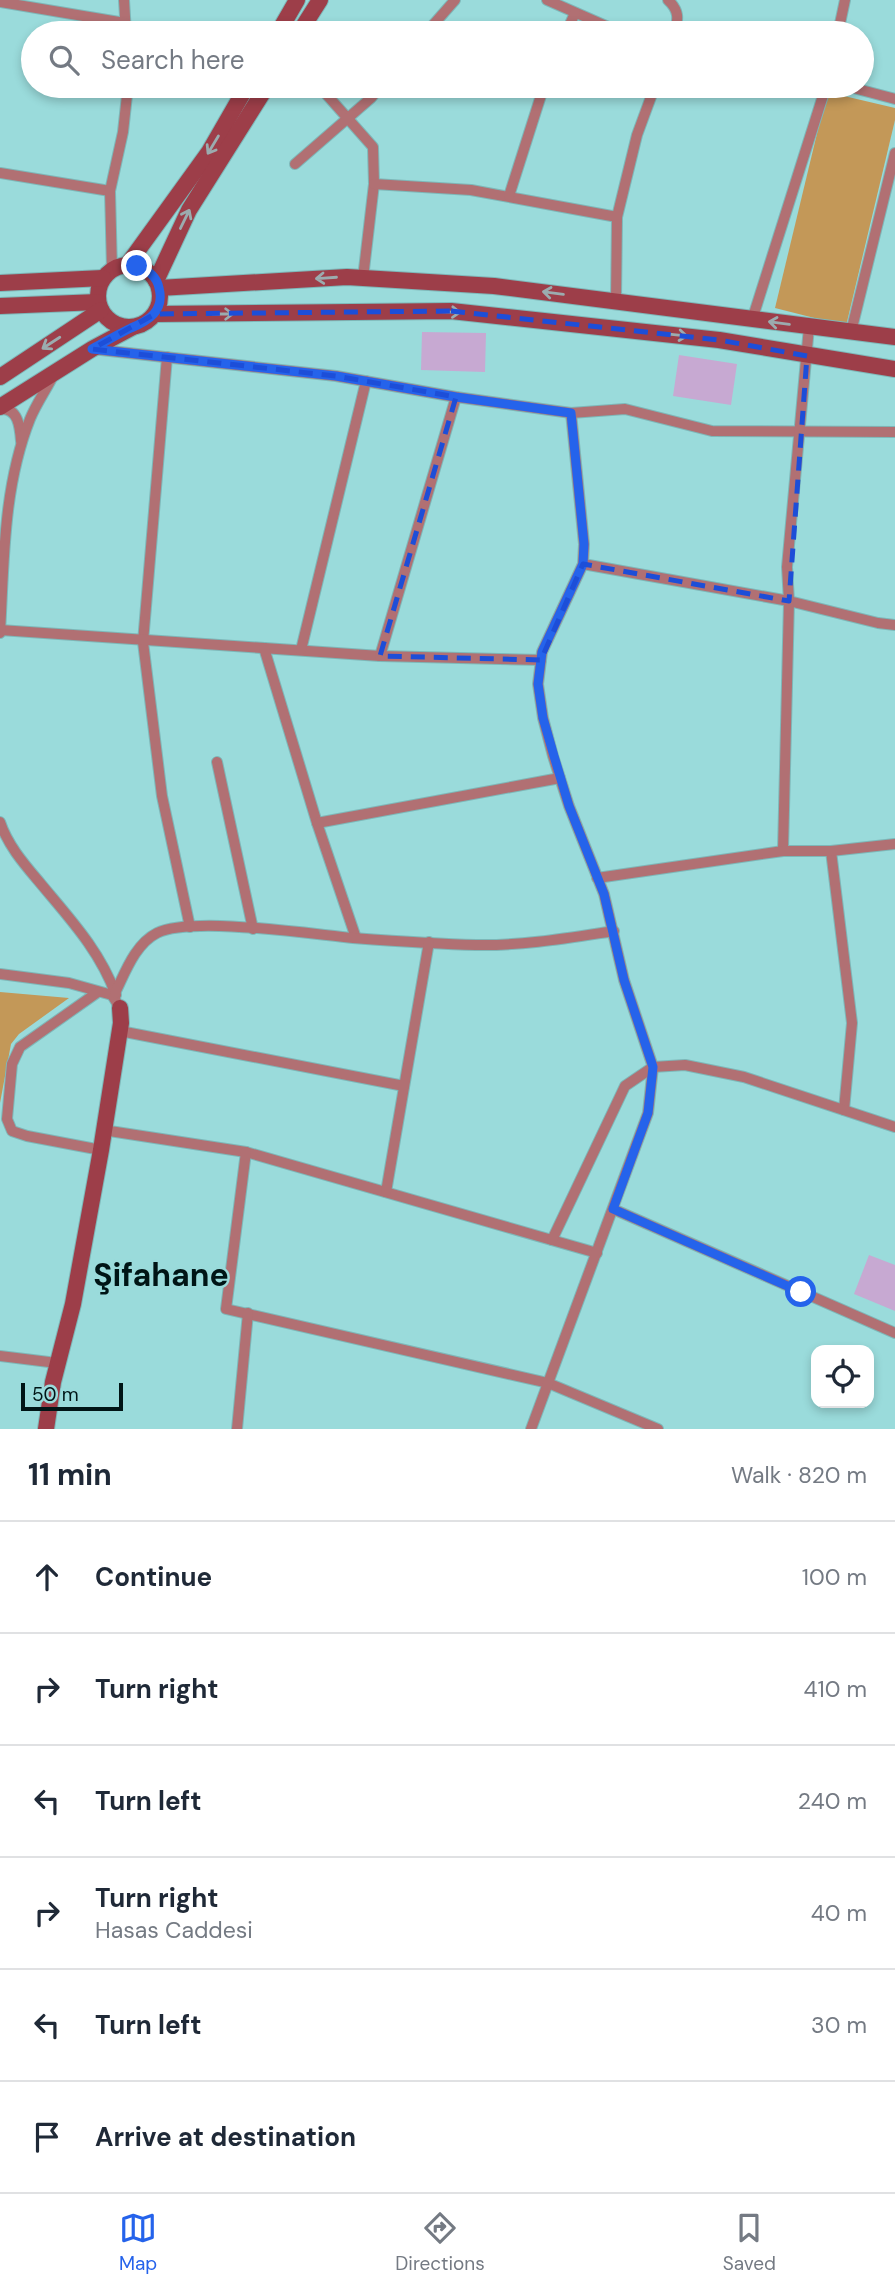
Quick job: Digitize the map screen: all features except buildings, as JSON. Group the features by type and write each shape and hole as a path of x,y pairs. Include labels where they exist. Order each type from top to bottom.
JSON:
{"main road":[{"path":"285,21 297,0"},
{"path":"307,21 320,0"},
{"path":"0,283 107,274 128,264 209,152 240,98"},
{"path":"0,408 92,349 148,321 155,314 160,297 158,284 189,210 259,98"},
{"path":"128,264 145,269 158,284"},
{"path":"107,274 99,288 100,306 108,320 119,326 133,327"},
{"path":"158,284 363,278 494,286 895,337"},
{"path":"0,306 100,306"},
{"path":"0,377 100,306"},
{"path":"155,314 451,311 719,340 895,369"},
{"path":"46,1429 57,1363 73,1304 101,1150 120,1031 117,1001"}],"street":[{"path":"124,0 126,21"},
{"path":"437,21 455,0"},
{"path":"547,0 594,21"},
{"path":"668,0 676,7 676,21"},
{"path":"841,21 845,0"},
{"path":"0,2 92,21"},
{"path":"571,21 575,13"},
{"path":"874,93 895,99"},
{"path":"107,274 110,191 123,132 127,98"},
{"path":"330,98 373,146 374,184 363,278"},
{"path":"295,164 368,98"},
{"path":"509,197 540,98"},
{"path":"616,301 617,217 637,135 651,98"},
{"path":"752,320 822,98"},
{"path":"851,332 895,153"},
{"path":"0,173 110,191"},
{"path":"374,184 471,190 617,217"},
{"path":"0,277 23,282"},
{"path":"783,851 789,601 787,567 808,327"},
{"path":"92,349 366,381 571,413 625,409 712,431 895,432"},
{"path":"167,358 143,642 162,796 190,927"},
{"path":"54,373 30,419 8,512 0,590 0,632 380,656 541,660"},
{"path":"301,650 366,381"},
{"path":"380,656 456,397"},
{"path":"0,408 10,409 15,414 22,447"},
{"path":"531,1429 648,1113 653,1067 628,992 614,931 597,878 560,778 543,718 538,684 542,652 583,564 584,544 571,413"},
{"path":"583,564 789,601 895,625"},
{"path":"264,648 356,938"},
{"path":"217,762 253,929"},
{"path":"317,822 560,778"},
{"path":"0,822 15,852 84,935 107,971 117,1001"},
{"path":"597,878 783,851 895,844"},
{"path":"831,850 852,1023 844,1110"},
{"path":"117,1001 134,956 148,939 160,932 190,927 478,945 532,943 614,931"},
{"path":"386,1192 429,942"},
{"path":"0,974 69,983 113,995 117,1001"},
{"path":"98,992 19,1046 12,1064 6,1130 101,1150"},
{"path":"120,1031 404,1086"},
{"path":"552,1240 625,1086 653,1067 685,1065 744,1077 895,1127"},
{"path":"103,1130 246,1153 597,1253"},
{"path":"246,1153 226,1309 548,1382 658,1429"},
{"path":"613,1209 895,1333"},
{"path":"237,1429 248,1312"},
{"path":"0,1356 57,1363"}],"highlighted area":[{"path":"451,311 719,340 807,356 789,601 583,564 541,660 380,656 456,397 336,376 92,349 155,314"}],"shaded area":[{"path":"826,98 852,98 895,108 895,120 846,326 775,308"},
{"path":"0,992 69,998 19,1034 11,1044 0,1103"}],"district":[{"name":"Şifahane","path":"161,1275"}],"route":[{"path":"137,266 153,275 156,281 160,297 158,309 140,326 133,327 92,349 336,376 571,413 584,544 583,564 542,652 538,684 543,718 569,806 604,894 624,980 653,1067 648,1113 613,1209 801,1292"}]}
